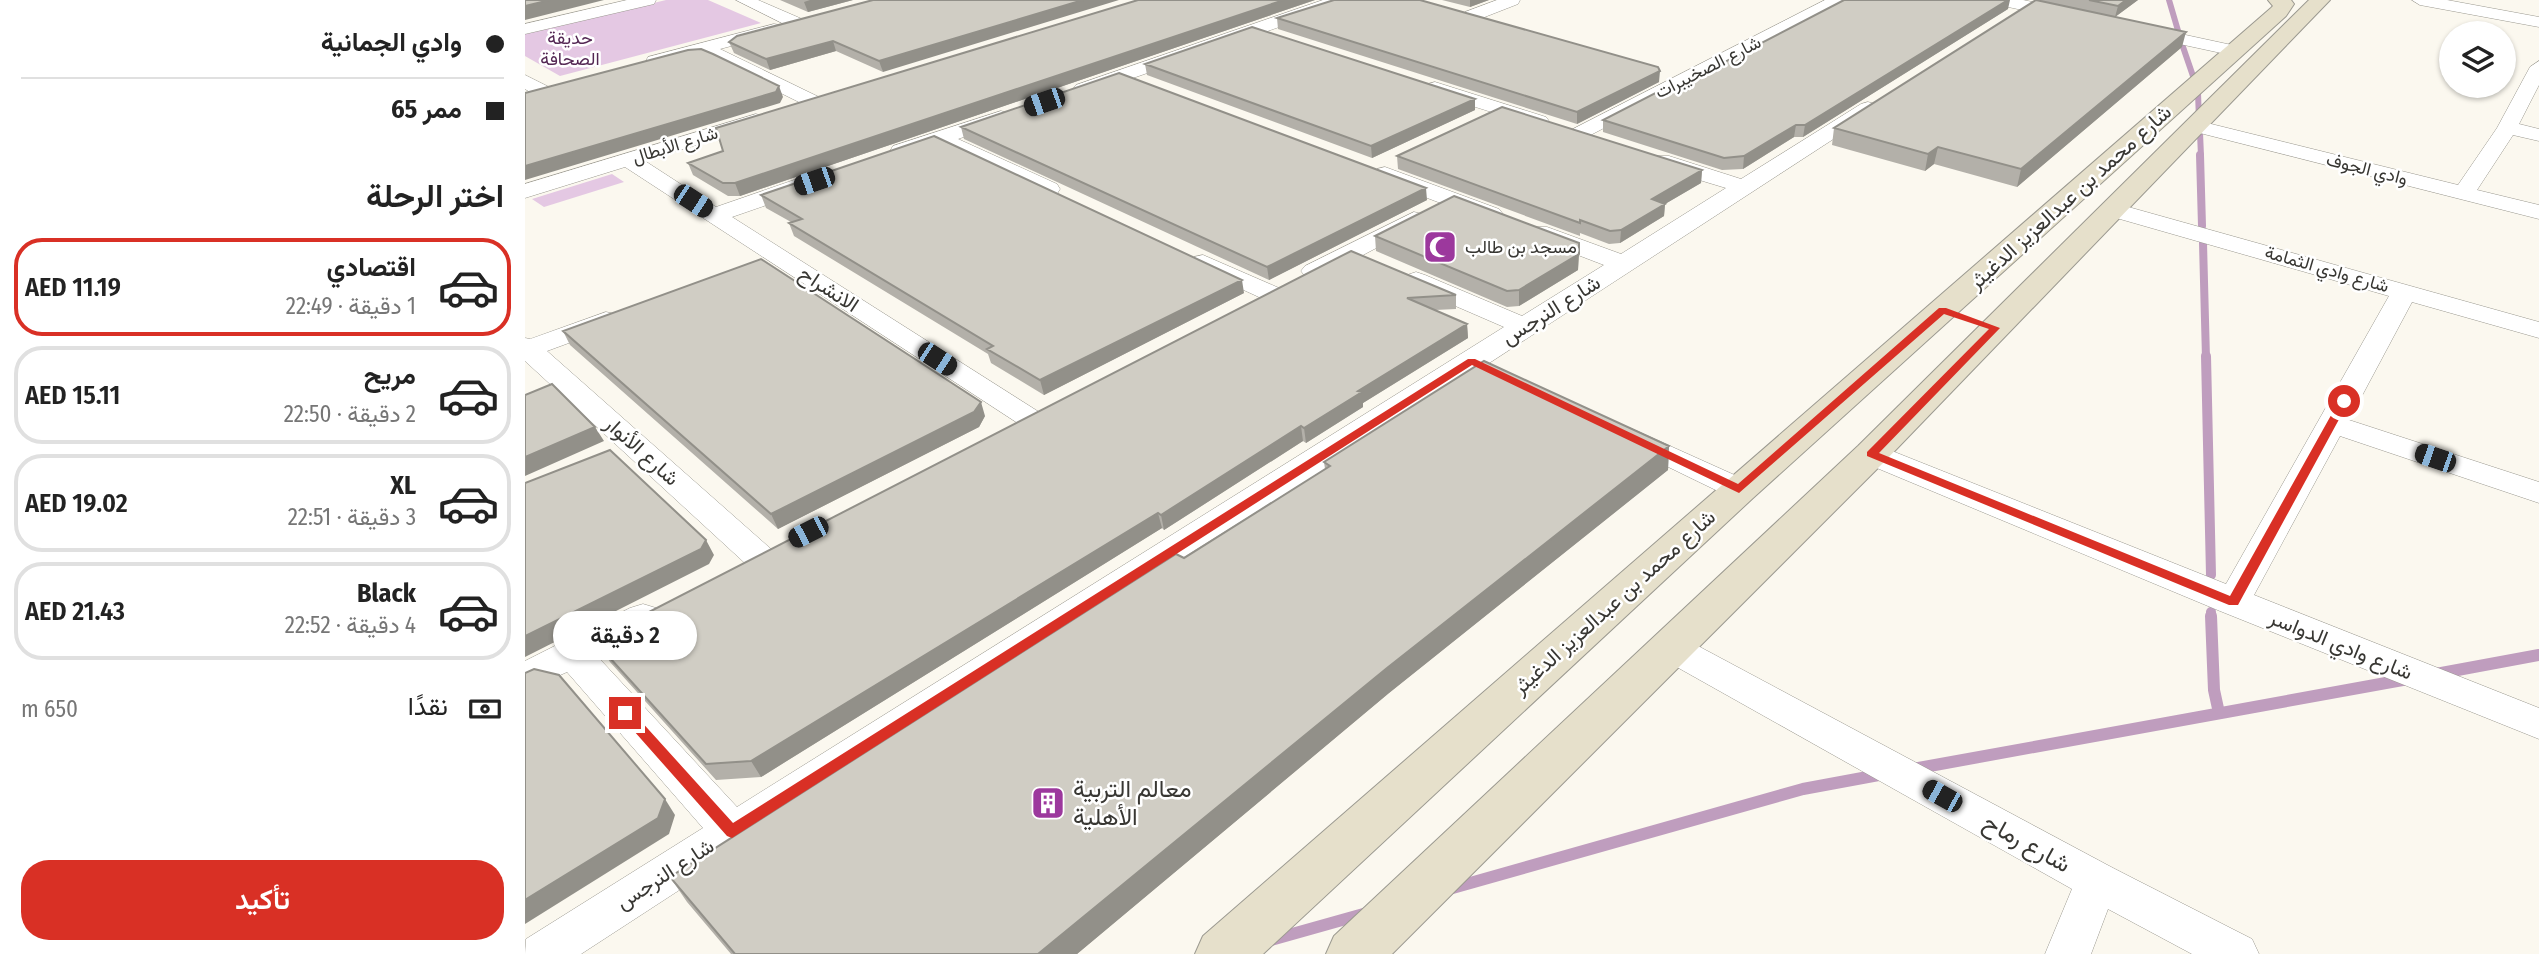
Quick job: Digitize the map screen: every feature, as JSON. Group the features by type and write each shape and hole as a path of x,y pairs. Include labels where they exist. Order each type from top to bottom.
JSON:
{"street":[{"path":"525,29 648,0"},
{"path":"636,66 802,21 744,0"},
{"path":"1296,0 1319,7"},
{"path":"1070,93 1339,0"},
{"path":"1471,16 1512,0"},
{"name":"شارع الصخيبرات","path":"1565,130 1688,77 1838,0"},
{"name":"شارع محمد بن عبدالعزيز الدغيثر","path":"1223,954 1739,489 2279,12 2284,5 2278,0"},
{"name":"شارع محمد بن عبدالعزيز الدغيثر","path":"1354,954 1871,454 2320,0"},
{"path":"2420,0 2539,22"},
{"path":"1449,10 1497,23"},
{"path":"2008,11 2094,20"},
{"path":"2132,28 2235,51"},
{"path":"1254,30 1280,38"},
{"name":"شارع الأبطال","path":"525,191 821,100 703,48"},
{"path":"2464,193 2507,128 2539,67"},
{"path":"1662,70 1688,77"},
{"path":"1122,75 1159,89"},
{"path":"1423,84 1603,142"},
{"name":"شارع النرجس","path":"542,954 732,831 1483,367 1526,327 1892,93"},
{"path":"1477,120 1500,109"},
{"path":"886,156 1017,111"},
{"name":"وادي الجوف","path":"2195,126 2539,212"},
{"path":"2507,128 2539,135"},
{"path":"939,138 1074,201"},
{"path":"1642,154 1744,187"},
{"path":"1396,158 1366,167 1624,264"},
{"name":"الانشراح","path":"628,160 1029,418"},
{"path":"715,215 820,179"},
{"path":"1234,312 1270,293 1371,261 1453,200"},
{"name":"شارع وادي الثمامة","path":"2114,210 2539,330"},
{"path":"1185,253 1270,293"},
{"path":"752,265 777,256"},
{"path":"1371,261 1526,327"},
{"path":"2233,602 2405,291"},
{"path":"1943,310 1995,328"},
{"path":"527,347 628,312"},
{"name":"شارع الأنوار","path":"527,347 551,385 621,449 758,557"},
{"path":"2332,424 2539,494"},
{"path":"1605,425 1739,489"},
{"name":"شارع وادي الدواسر","path":"1871,454 2539,724"},
{"path":"525,677 671,602"},
{"name":"شارع رماح","path":"1672,648 2097,881 2236,954"},
{"path":"572,653 732,831"},
{"path":"2068,954 2097,881"}],"green space":[{"name":"حديقة الصحافة","path":"666,0 708,0 761,23 560,76 525,56 525,34"},
{"path":"612,174 624,182 544,207 532,199"}],"building":[{"path":"525,0 550,0 525,6"},
{"path":"873,0 1083,0 879,61 833,41 766,59 729,42 737,36"},
{"path":"1138,0 1284,0 735,183 723,183 688,163 723,151 716,128"},
{"path":"1334,0 1420,0 1658,67 1660,71 1577,112 1277,18"},
{"path":"1844,0 2008,0 1805,125 1796,125 1744,156 1724,158 1603,120 1667,87 1669,91"},
{"path":"2036,0 2186,32 2021,169 1938,147 1928,154 1834,128"},
{"path":"2089,0 2126,0 2118,6"},
{"path":"1252,27 1475,99 1371,146 1145,64"},
{"path":"701,49 779,86 776,92 525,166 525,93 688,50"},
{"path":"1119,73 1426,188 1267,267 961,127"},
{"path":"1502,107 1702,170 1652,199 1665,204 1621,230 1610,231 1580,220 1580,223 1397,156"},
{"path":"934,136 1242,280 1040,380 987,349 993,346 789,223 802,219 761,195"},
{"path":"1454,196 1579,243 1579,254 1519,290 1507,291 1375,236"},
{"path":"1351,251 1456,295 1407,298 1467,324 1358,391 1362,392 1304,428 1301,426 1161,515 1158,513 751,761 706,764 600,647 608,633"},
{"path":"761,259 981,402 974,412 771,514 563,331"},
{"path":"1484,361 1669,446 1387,668 1038,954 735,954 670,877 1176,554 1184,558 1330,466 1324,462"},
{"path":"552,384 595,427 525,457 525,395"},
{"path":"610,450 706,540 701,549 525,636 525,483"},
{"path":"534,669 559,675 665,799 658,818 525,900 525,673"}],"waterway":[{"path":"2169,0 2179,34"},
{"path":"2182,44 2194,79"},
{"path":"2198,93 2199,120"},
{"path":"2200,133 2201,156"},
{"path":"2200,155 2202,226"},
{"path":"2203,243 2206,358"},
{"path":"2206,356 2211,575"},
{"path":"2211,616 2214,690 2219,713"},
{"path":"2436,674 2539,655"},
{"path":"1913,769 2408,679"},
{"path":"1449,889 1803,789 1884,774"},
{"path":"1271,940 1367,913"}],"place":[{"name":"مسجد بن طالب","path":"1440,247"},
{"name":"معالم التربية الأهلية","path":"1048,803"}],"route":[{"path":"625,713 732,831 1471,361 1739,489 1943,310 1995,328 1871,454 2233,602 2344,401"}]}
